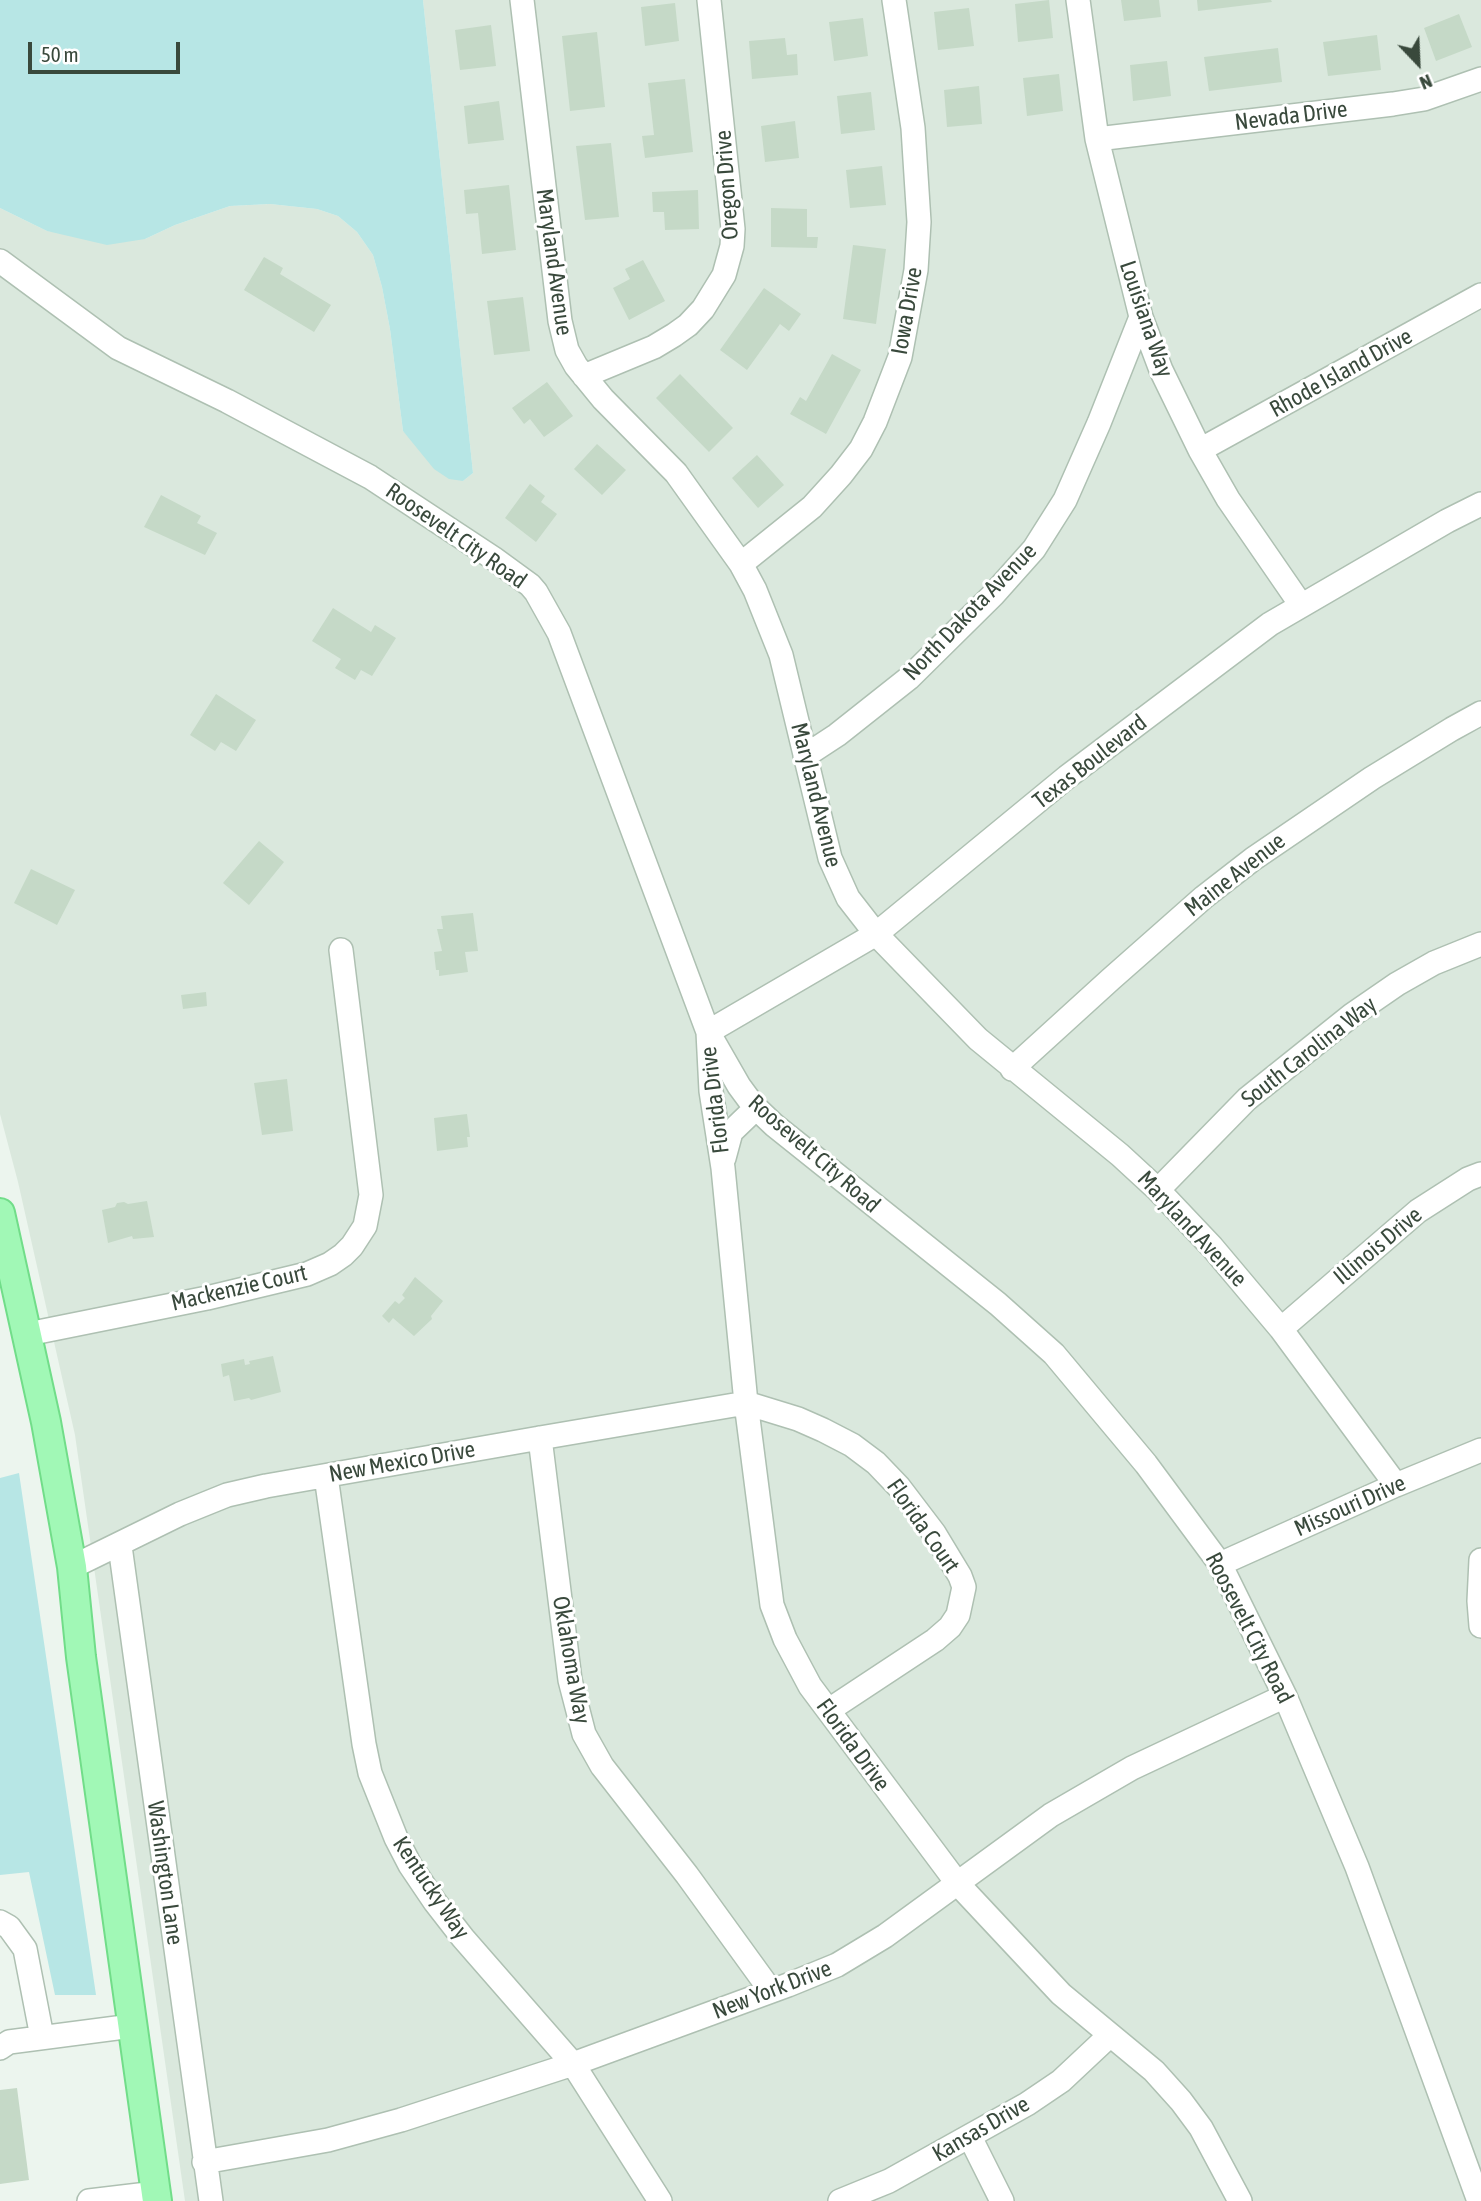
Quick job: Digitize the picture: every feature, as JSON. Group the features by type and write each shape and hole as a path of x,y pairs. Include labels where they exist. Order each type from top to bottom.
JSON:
{"main road":[{"path":"0,1213 28,1334 72,1567 156,2197"}],"street":[{"name":"Maryland Avenue","path":"522,0 560,321 569,354 603,399 670,466 741,564 755,590 781,655 820,824 837,878 848,898 876,934 978,1039 1090,1130 1158,1190 1246,1286 1281,1329 1396,1485"},
{"name":"Oregon Drive","path":"584,376 654,347 688,326 703,309 724,275 732,246 733,229 709,0"},
{"name":"Iowa Drive","path":"741,564 812,507 861,449 875,422 900,357 916,270 919,222 913,128 894,0"},
{"name":"Louisiana Way","path":"1078,0 1097,139 1140,317 1161,370 1200,450 1228,499 1301,605"},
{"name":"Nevada Drive","path":"1097,139 1393,104 1424,99 1481,79"},
{"name":"Roosevelt City Road","path":"0,261 118,348 227,401 370,477 530,585 559,633 708,1032 738,1086 756,1108 805,1150 998,1304 1054,1354 1146,1464 1220,1564 1285,1696 1357,1867 1479,2201"},
{"name":"Rhode Island Drive","path":"1200,450 1481,295"},
{"name":"North Dakota Avenue","path":"805,756 909,678 993,595 1034,549 1065,500 1099,423 1140,317"},
{"name":"Texas Boulevard","path":"708,1032 876,934 1068,777 1270,624 1481,504"},
{"name":"Maine Avenue","path":"1012,1069 1142,951 1253,859 1372,778 1481,713"},
{"name":"South Carolina Way","path":"1158,1190 1247,1099 1352,1015 1434,963 1481,944"},
{"name":"Mackenzie Court","path":"28,1334 207,1298 307,1274 336,1259 352,1245 365,1226 371,1195 341,950"},
{"name":"Florida Drive","path":"708,1032 711,1091 723,1168 746,1403 772,1605 777,1622 796,1662 828,1710 958,1884 1034,1966 1110,2036 1154,2071 1181,2102 1208,2140 1240,2201"},
{"name":"Florida Drive","path":"723,1168 726,1144 731,1132 756,1108"},
{"name":"Illinois Drive","path":"1281,1329 1418,1211 1468,1179 1481,1174"},
{"name":"New Mexico Drive","path":"72,1567 180,1514 227,1495 540,1437 746,1403"},
{"name":"Florida Court","path":"746,1403 798,1419 823,1430 852,1445 876,1463 934,1534 964,1587 958,1615 950,1627 933,1642 828,1710"},
{"name":"Oklahoma Way","path":"540,1437 570,1681 584,1734 602,1766 688,1875 771,1991"},
{"name":"Missouri Drive","path":"1220,1564 1481,1450"},
{"name":"Kentucky Way","path":"326,1476 364,1744 370,1773 383,1809 410,1865 435,1902 573,2064 660,2201"},
{"name":"Washington Lane","path":"120,1545 211,2201"},
{"path":"1481,1560 1481,1626"},
{"name":"New York Drive","path":"204,2162 328,2140 573,2064 837,1965 861,1952 1051,1815 1171,1749 1285,1696"},
{"path":"0,1922 9,1927 25,1949 42,2038"},
{"path":"0,2048 9,2042 132,2026"},
{"name":"Kansas Drive","path":"840,2201 889,2180 1027,2104 1061,2081 1110,2036"},
{"path":"970,2137 1002,2201"},
{"path":"89,2201 156,2197"}],"shaded area":[{"path":"0,0 423,0 473,473 463,481 449,479 434,469 403,431 390,329 373,255 357,232 338,216 317,209 270,204 230,206 175,225 145,239 107,245 47,231 0,208"},
{"path":"423,0 1481,0 1481,2201 185,2201 75,1435 0,1114 0,208 47,231 145,239 175,225 230,206 270,204 317,209 338,216 357,232 373,255 390,329 403,431 463,481 473,473"},
{"path":"19,1473 96,1995 55,1995 29,1872 0,1875 0,1478"}],"building":[{"path":"1049,0 1053,38 1018,42 1015,4"},
{"path":"1121,0 1159,0 1161,17 1124,21"},
{"path":"1197,0 1271,0 1272,2 1198,11"},
{"path":"675,3 679,41 645,46 641,7"},
{"path":"969,8 974,46 938,50 934,12"},
{"path":"1459,14 1472,47 1436,61 1424,28"},
{"path":"863,18 868,56 834,61 829,22"},
{"path":"491,25 496,66 460,70 455,30"},
{"path":"597,32 605,107 570,111 562,36"},
{"path":"1377,35 1381,70 1328,76 1323,42"},
{"path":"785,38 787,55 797,54 798,75 752,79 749,41"},
{"path":"1278,48 1282,82 1209,91 1204,57"},
{"path":"1167,61 1171,96 1133,101 1130,65"},
{"path":"1059,74 1063,111 1027,116 1023,78"},
{"path":"685,79 693,152 645,158 642,136 654,135 648,83"},
{"path":"979,86 982,124 947,127 944,90"},
{"path":"871,92 875,130 841,134 837,96"},
{"path":"499,101 504,140 468,144 464,106"},
{"path":"795,121 799,158 765,162 761,126"},
{"path":"611,143 619,217 585,220 576,146"},
{"path":"882,166 886,205 850,208 846,170"},
{"path":"509,185 516,250 482,254 478,213 466,214 464,190"},
{"path":"698,190 699,229 665,230 664,212 653,212 652,192"},
{"path":"771,208 807,209 807,237 818,237 817,248 771,247"},
{"path":"853,245 886,249 876,324 843,319"},
{"path":"264,257 283,268 280,274 331,305 314,332 244,290"},
{"path":"643,260 665,301 629,320 613,288 630,279 625,269"},
{"path":"764,288 801,314 789,331 780,324 747,370 720,350"},
{"path":"523,297 530,351 494,355 487,301"},
{"path":"832,354 861,370 826,434 790,414 800,397 806,401"},
{"path":"680,374 733,428 709,452 656,398"},
{"path":"547,382 573,416 544,437 530,419 524,424 512,408"},
{"path":"597,444 626,470 602,495 574,469"},
{"path":"757,455 784,485 758,508 732,478"},
{"path":"530,484 545,496 541,502 557,514 536,542 505,518"},
{"path":"161,495 201,516 197,523 217,533 205,555 144,527"},
{"path":"333,608 371,632 375,625 396,638 372,676 361,670 355,680 335,668 341,659 312,641"},
{"path":"216,694 256,720 236,751 221,742 215,751 190,735"},
{"path":"259,841 284,862 249,905 223,883"},
{"path":"31,869 75,890 57,925 14,903"},
{"path":"473,913 478,951 465,952 468,972 439,976 434,952 442,951 437,929 443,929 441,916"},
{"path":"206,992 207,1006 183,1009 181,995"},
{"path":"287,1079 293,1131 262,1135 254,1083"},
{"path":"467,1114 470,1137 467,1137 468,1147 437,1151 434,1118"},
{"path":"147,1201 154,1237 133,1239 132,1236 108,1243 102,1210 115,1207 117,1203"},
{"path":"415,1277 443,1301 431,1316 432,1319 414,1336 393,1318 389,1323 382,1316 395,1301 399,1304 405,1298 402,1295"},
{"path":"273,1356 281,1392 251,1400 249,1398 234,1401 229,1375 223,1377 221,1364 244,1359 245,1365 250,1364 249,1361"},
{"path":"17,2088 29,2180 0,2184 0,2090"}]}
